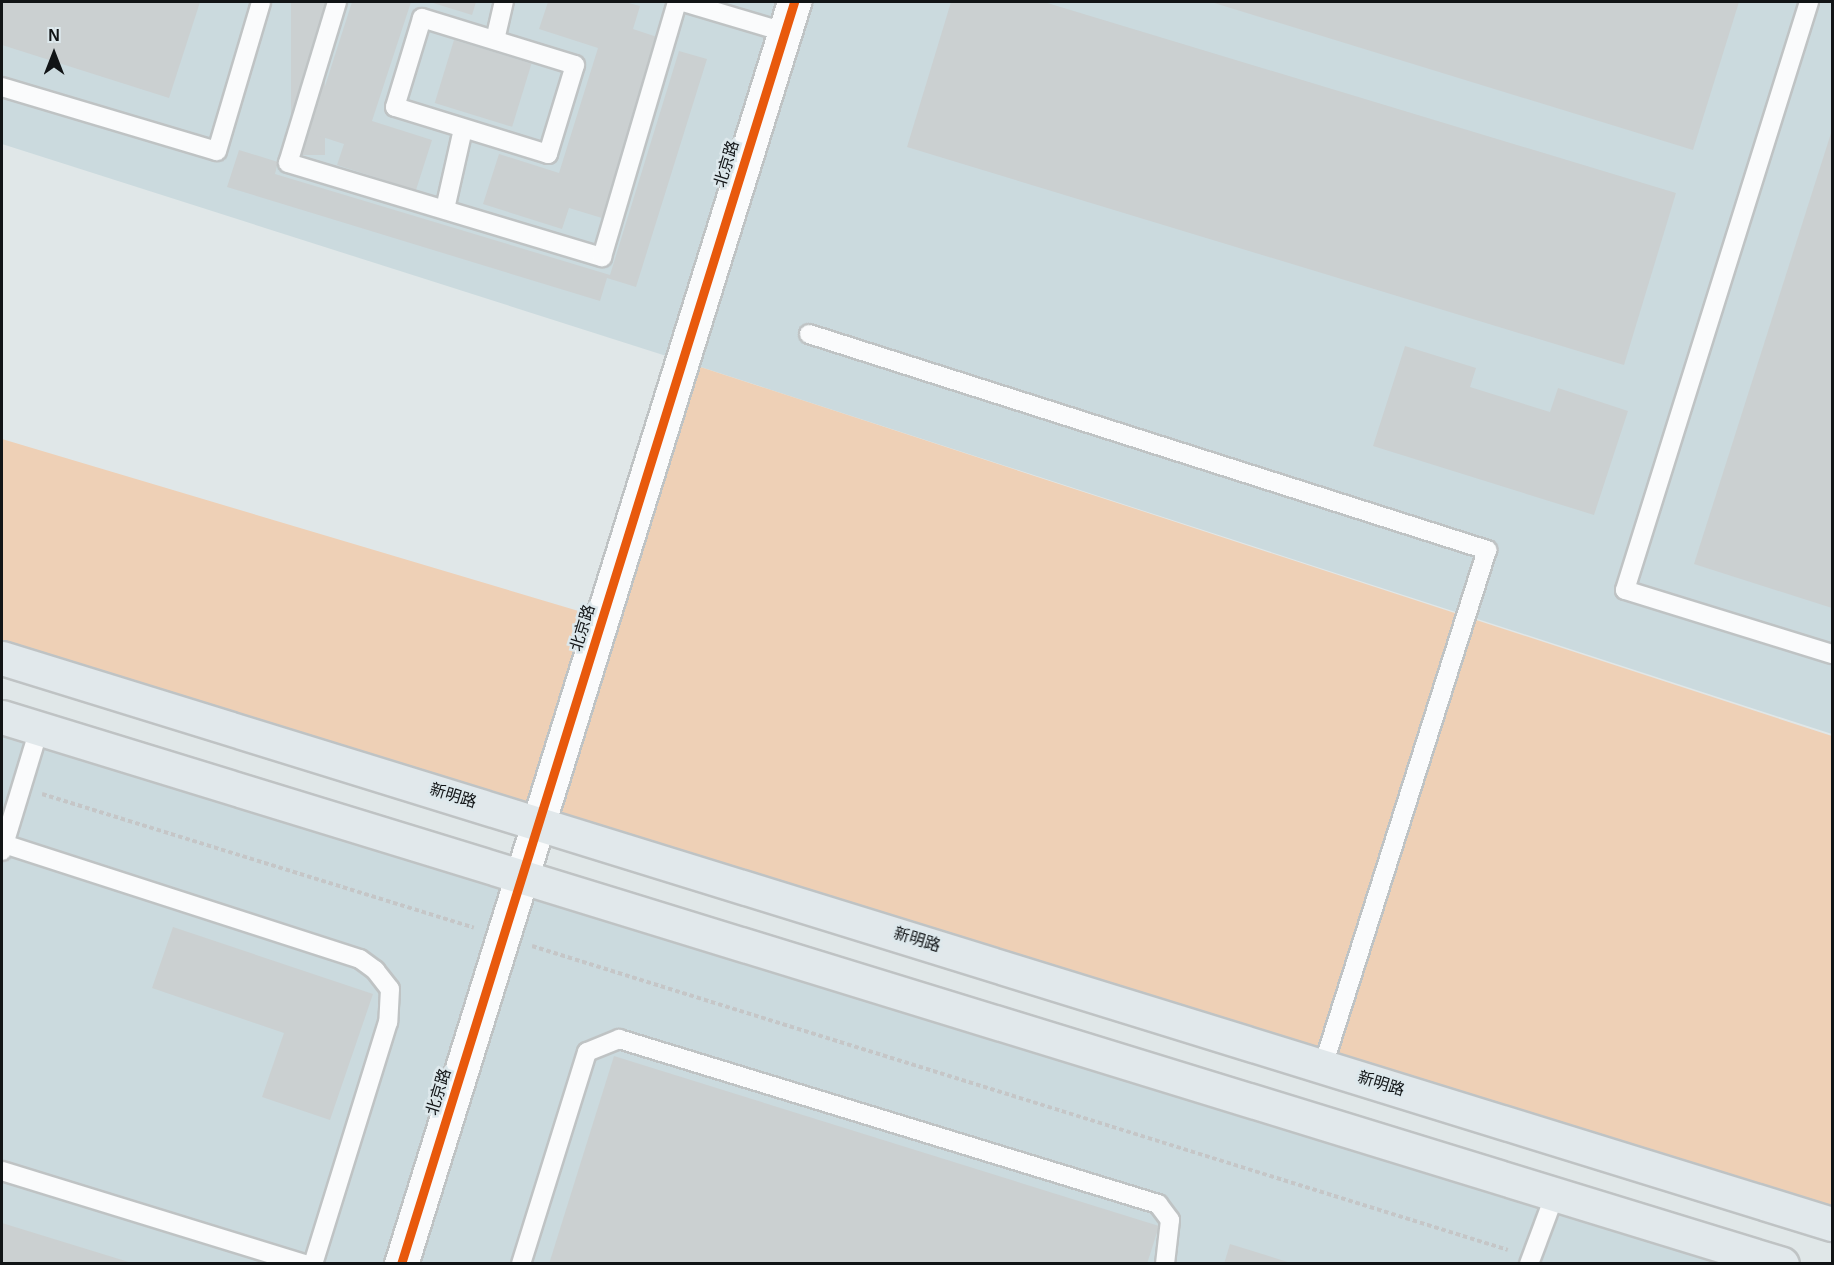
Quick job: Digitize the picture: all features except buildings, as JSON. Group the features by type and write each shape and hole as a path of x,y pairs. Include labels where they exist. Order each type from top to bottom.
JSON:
{"main road":[{"name":"新明路","path":"2,658 1833,1224"},
{"path":"2,717 1782,1263"}],"street":[{"name":"北京路","path":"401,1263 789,17"}],"lane":[{"path":"2,87 217,151 261,2"},
{"path":"338,2 288,163 602,257 677,2"},
{"path":"495,40 504,2"},
{"path":"682,2 789,17"},
{"path":"1809,2 1625,590 1833,654"},
{"path":"422,18 495,40 575,65 548,154 395,108 422,18"},
{"path":"444,209 463,129"},
{"path":"809,334 1487,550 1323,1066"},
{"path":"39,729 3,848 360,959 380,976 390,989 388,1022 313,1263"},
{"path":"521,1263 587,1052 619,1039 1158,1204 1170,1220 1165,1263"},
{"path":"2,1171 305,1263"},
{"path":"1530,1260 1556,1194"}],"path":[{"path":"21,788 1530,1260"}],"shaded area":[{"path":"2,2 1832,2 1832,734 682,361 2,144"},
{"path":"682,361 1832,736 1832,1224 2,658 2,439 602,618"},
{"path":"2,717 1765,1263 2,1263"}],"cycle path":[{"path":"401,1264 794,2"}]}
